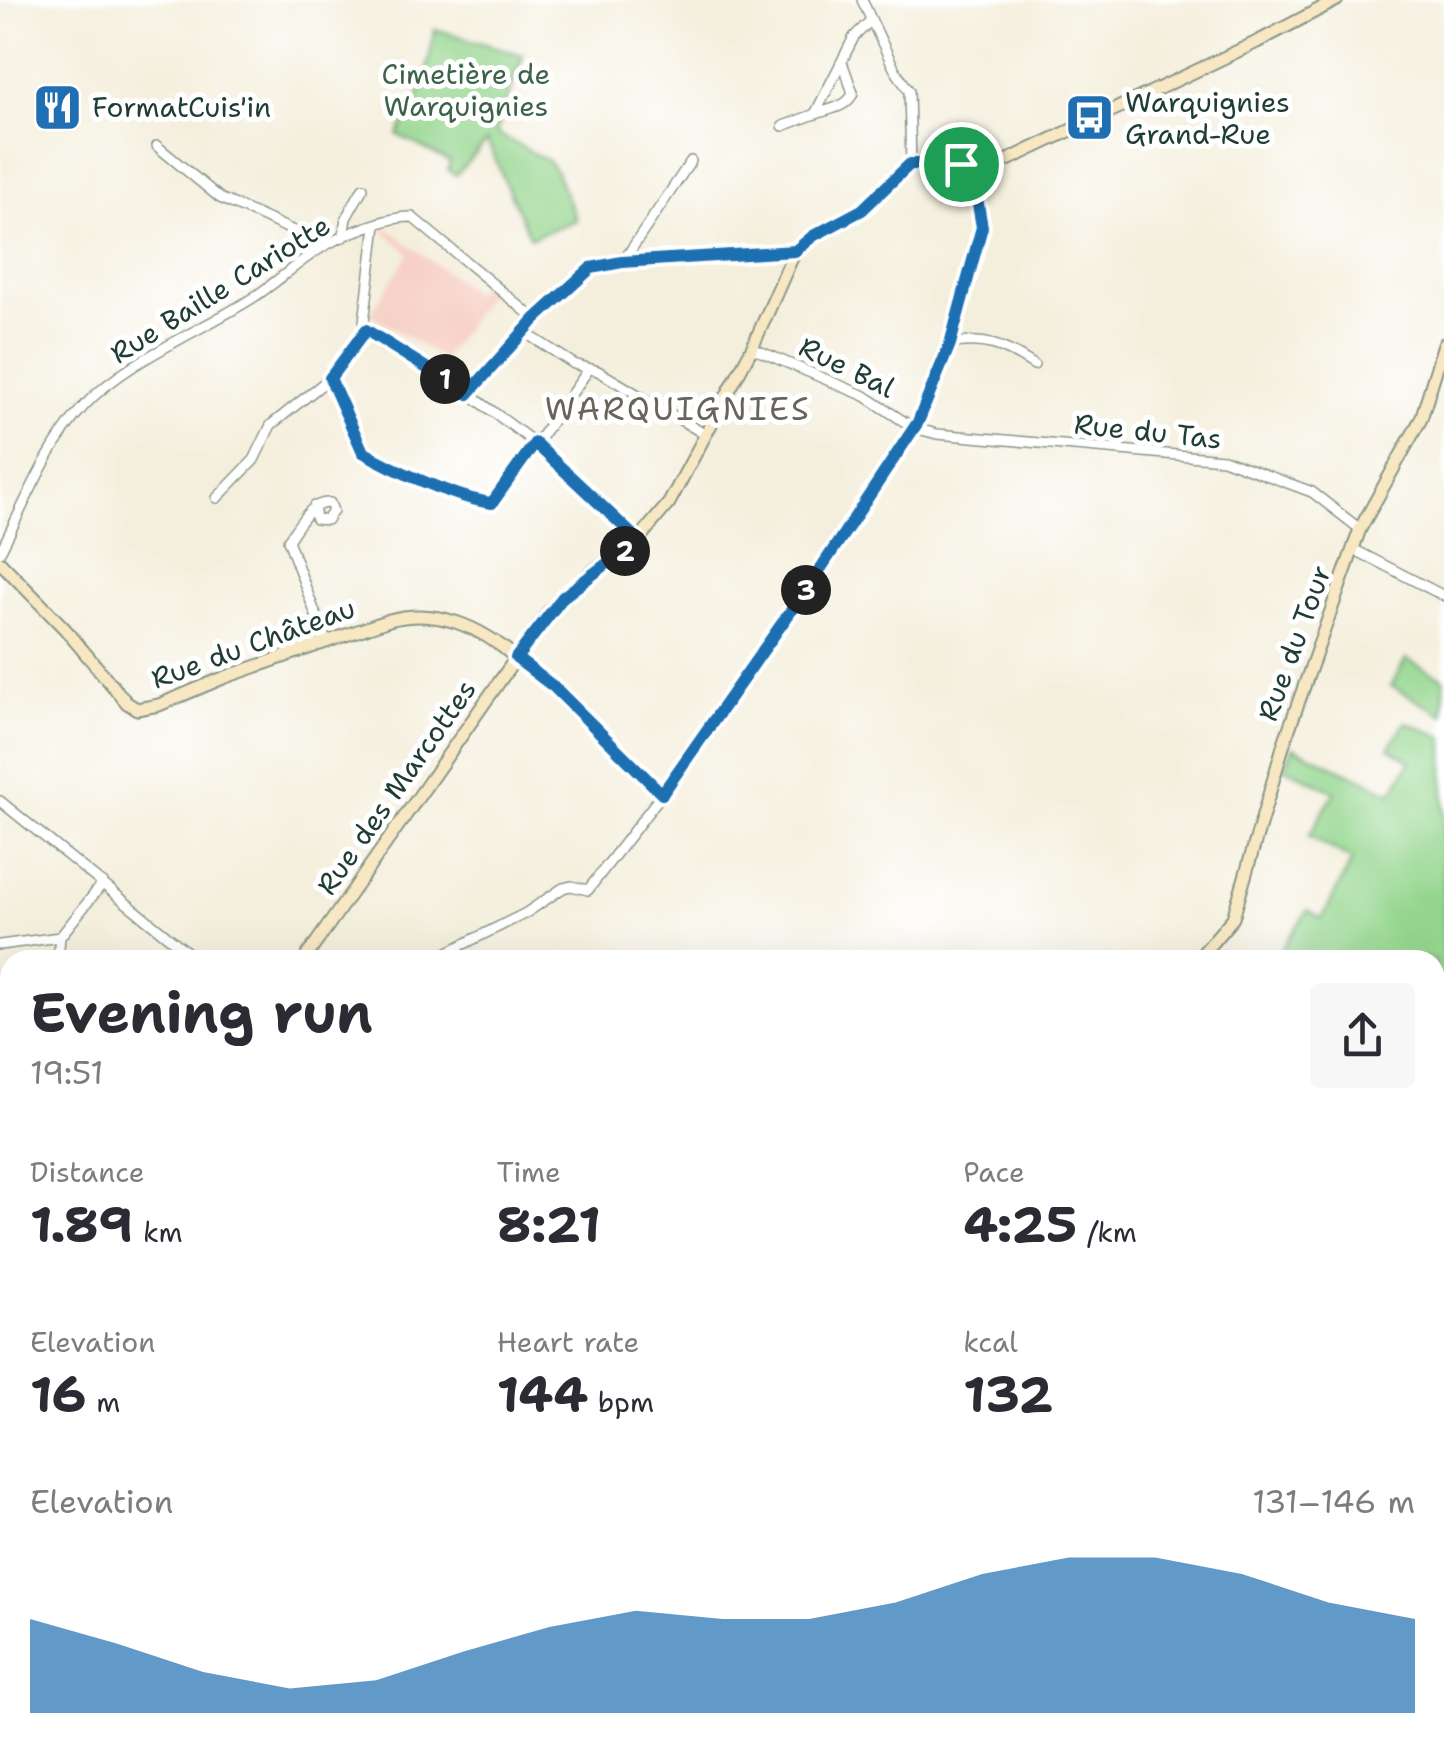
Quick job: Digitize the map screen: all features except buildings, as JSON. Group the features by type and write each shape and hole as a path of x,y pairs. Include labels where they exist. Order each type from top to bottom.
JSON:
{"street":[{"path":"862,0 909,91 910,164"},
{"path":"468,394 535,319 591,268 622,262 795,251 813,236 862,210 910,164 1008,160 1337,0"},
{"path":"815,114 854,37 871,20"},
{"path":"783,126 852,98 842,62"},
{"path":"157,146 220,198 325,246"},
{"path":"622,262 691,161"},
{"path":"452,950 526,914 563,888 588,890 662,794 916,425 950,344 982,227 978,204 961,164"},
{"path":"343,237 346,218 363,188"},
{"name":"Rue Baille Cariotte","path":"0,552 67,428 84,406 127,372 254,297 343,237 406,216 418,220 535,319"},
{"path":"376,225 366,330 468,394 535,443 638,540"},
{"name":"Rue des Marcottes","path":"311,950 563,597 638,540 669,503 752,348 795,251"},
{"path":"217,498 254,460 270,424 330,378 366,330"},
{"path":"524,332 574,364 706,434"},
{"path":"950,344 971,340 997,344 1034,365"},
{"name":"Rue du Tour","path":"1206,950 1233,918 1284,743 1360,529 1421,419 1442,365 1444,344"},
{"name":"Rue Bal","path":"752,348 865,396 916,425"},
{"path":"330,378 363,452 425,481 492,503 589,369"},
{"name":"Rue du Tas","path":"916,425 937,434 1223,459 1312,492 1360,529"},
{"path":"314,506 288,540 326,642"},
{"path":"1355,550 1444,596"},
{"name":"Rue du Château","path":"0,562 135,708 157,705 393,619 430,615 462,624 516,658"},
{"path":"516,658 554,687 662,794"},
{"path":"0,801 185,950"},
{"path":"59,950 60,938 104,883"},
{"path":"0,945 60,938"}],"shaded area":[{"path":"386,227 474,293 485,281 493,287 443,359 370,314 409,253 383,231"}],"green space":[{"name":"Cimetière de Warquignies","path":"435,29 523,55 496,133 548,161 576,220 530,238 487,141 456,175 448,170 450,162 398,135 424,84"},
{"path":"1406,659 1444,679 1444,715 1391,686"},
{"path":"1405,722 1444,737 1444,950 1281,950 1308,910 1322,919 1352,860 1309,836 1335,792 1285,768 1293,747 1392,793 1411,761 1389,748"}],"place":[{"name":"FormatCuis'in","path":"57,107"},
{"name":"Warquignies Grand-Rue","path":"1090,118"}],"district":[{"name":"WARQUIGNIES","path":"678,409"}],"route":[{"path":"910,164 961,164 978,204 982,227 950,344 918,422 662,794 554,687 516,658 563,597 638,540 535,443 492,503 425,481 373,458 363,452 330,378 366,330 468,394 535,319 591,268 622,262 795,251 813,236 862,210 910,164"}]}
